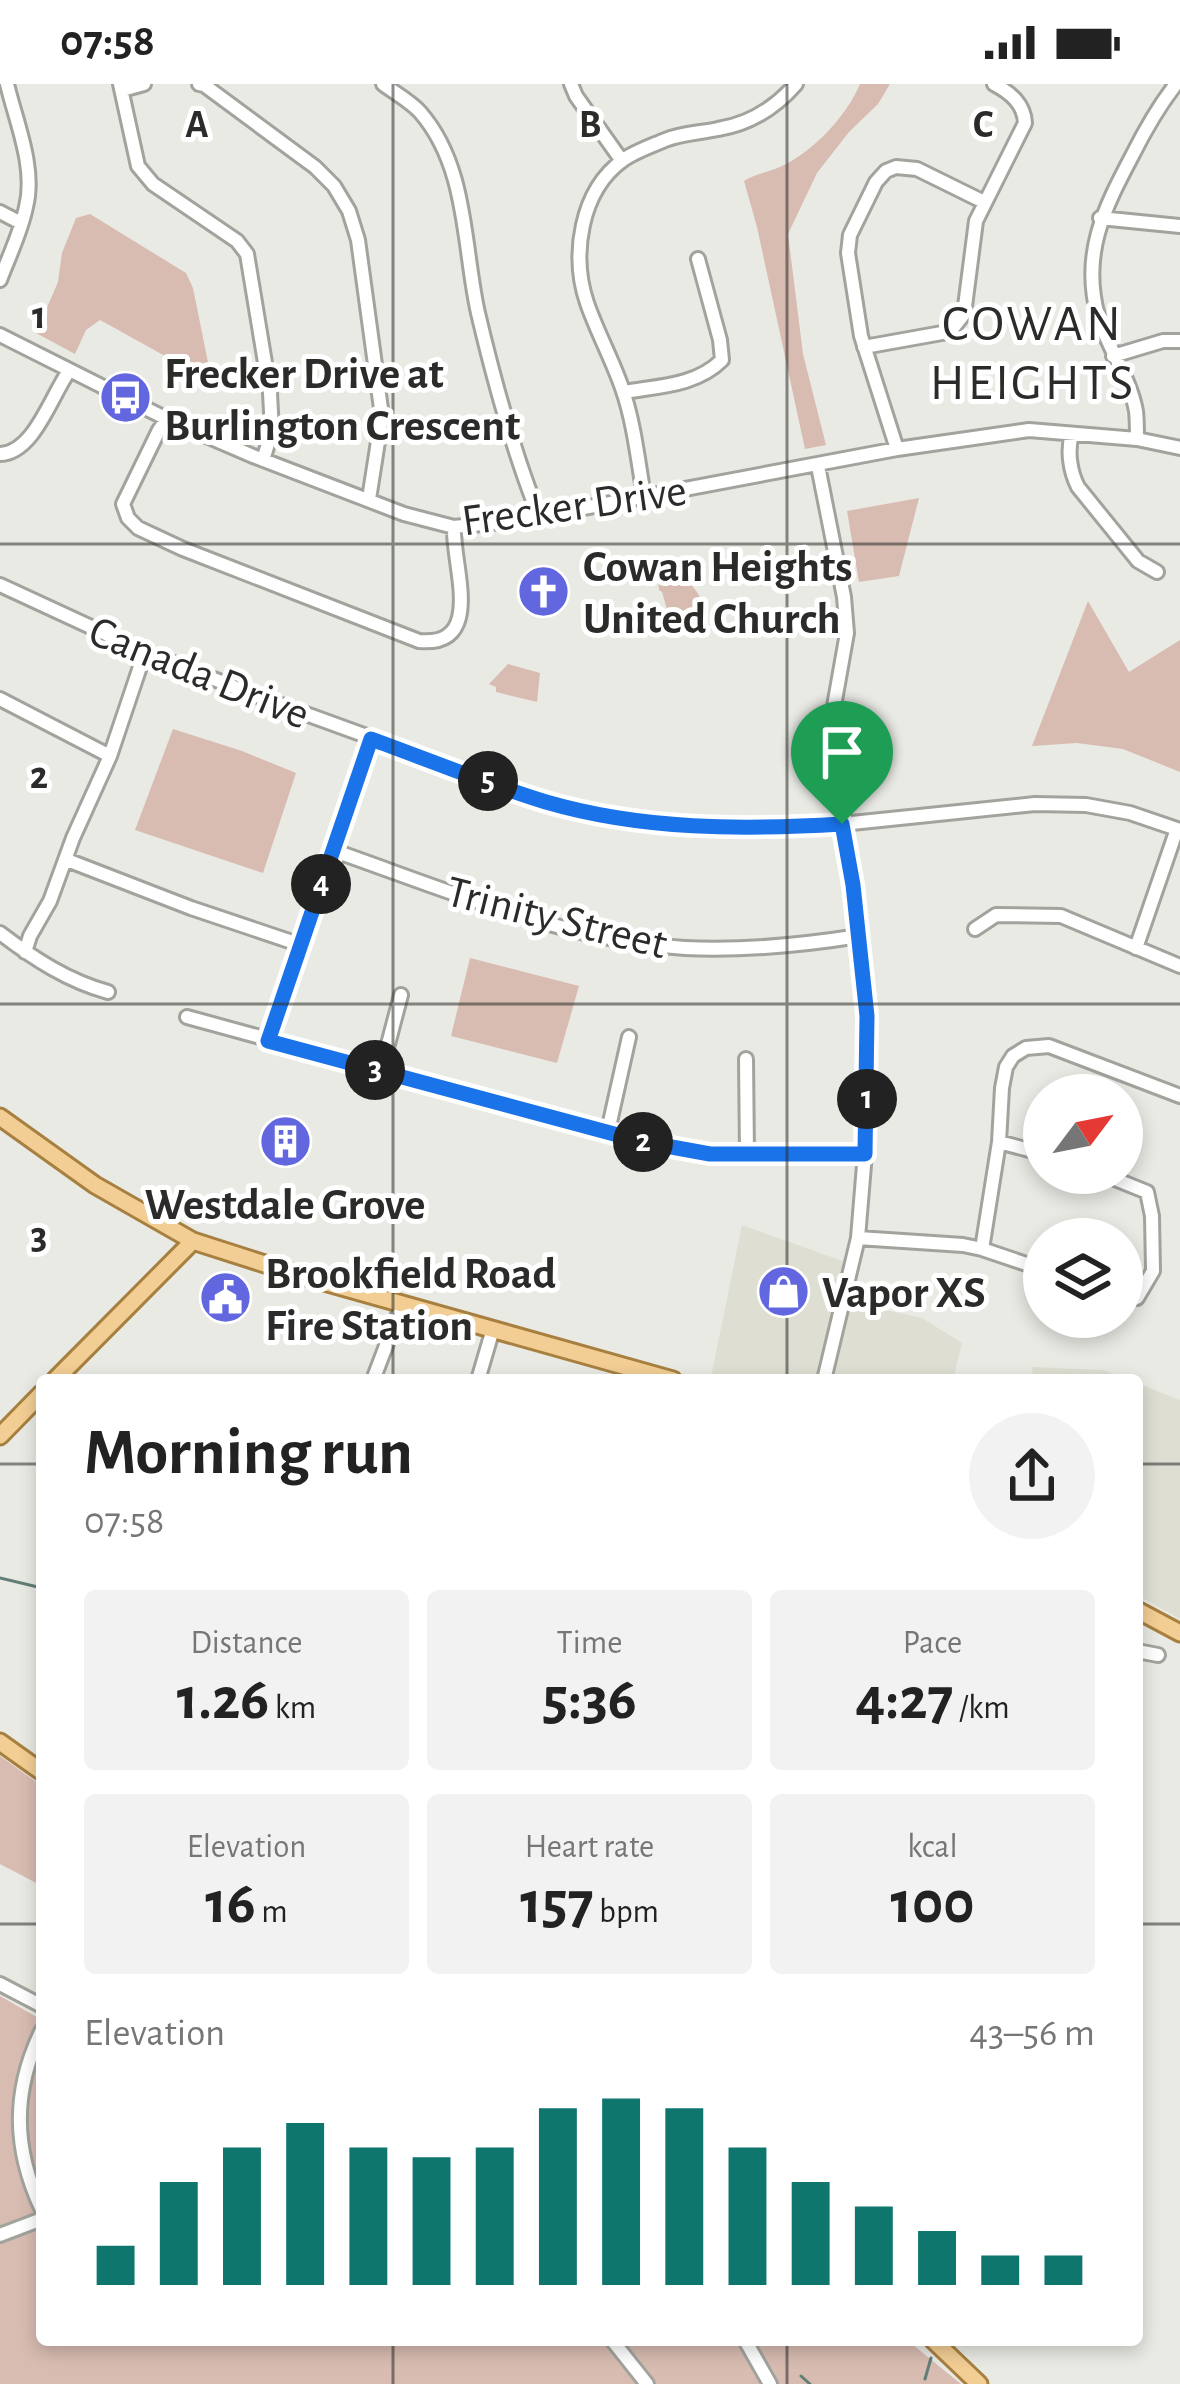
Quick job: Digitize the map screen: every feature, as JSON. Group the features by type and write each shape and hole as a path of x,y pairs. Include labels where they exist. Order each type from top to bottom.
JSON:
{"main road":[{"path":"0,1117 95,1184 193,1241 652,1374"},
{"path":"61,1374 193,1241"},
{"path":"0,1436 36,1399"},
{"path":"1143,1613 1180,1633"},
{"path":"0,1742 36,1768"},
{"path":"939,2346 979,2384"}],"street":[{"path":"0,280 29,191 7,84"},
{"path":"144,84 121,87 138,166 153,184 237,241 247,254 270,393 272,430 263,460"},
{"path":"199,84 316,167 349,211 358,240 382,416 369,499"},
{"path":"383,84 417,109 435,132 454,171 477,308 539,516"},
{"path":"571,84 622,160"},
{"path":"644,496 624,392 586,300 579,269 587,212 601,184 622,160 674,136 724,129 753,119 796,84"},
{"path":"864,347 942,333 958,324 966,308 973,230 1024,123 1020,104 994,84"},
{"path":"1137,439 1130,391 1096,310 1095,241 1100,218 1152,116 1176,84"},
{"path":"897,449 864,347 848,246 852,229 879,178 896,167 912,167 983,202"},
{"path":"0,212 21,224"},
{"path":"1100,218 1180,226"},
{"path":"624,392 695,380 722,359 698,259"},
{"name":"Frecker Drive","path":"0,335 167,419 263,460 404,514 454,526 539,516 897,449 1029,430 1137,439 1180,448"},
{"path":"1113,356 1163,341 1180,341"},
{"path":"0,454 26,443 69,370"},
{"path":"167,419 123,504 138,528 419,640 446,638 457,625 462,602 454,526"},
{"path":"1072,434 1071,474 1078,487 1138,561 1157,572"},
{"path":"818,466 847,634 827,740 867,1016 865,1154 857,1238 825,1374"},
{"name":"Canada Drive","path":"0,585 145,652 371,739 548,802 607,815 730,829 842,824 1035,804 1086,805 1178,829"},
{"path":"25,952 110,756 145,652"},
{"path":"0,699 110,756"},
{"path":"268,1041 371,739"},
{"path":"1136,948 1178,829"},
{"name":"Trinity Street","path":"332,850 473,902 600,936 685,948 770,947 859,937"},
{"path":"67,860 301,945"},
{"path":"975,929 995,915 1061,916 1180,966"},
{"path":"0,933 79,984 108,992"},
{"path":"381,1071 401,995"},
{"path":"187,1017 644,1142 710,1154 865,1154"},
{"path":"608,1131 629,1037"},
{"path":"982,1249 999,1142 1002,1088 1013,1056 1026,1048 1049,1046 1180,1094"},
{"path":"746,1059 747,1154"},
{"path":"999,1142 1023,1148"},
{"path":"1143,1190 1151,1216 1153,1271 1143,1288"},
{"path":"857,1238 982,1249 1023,1263"},
{"path":"375,1374 402,1304"},
{"path":"480,1374 493,1329"},
{"path":"1143,1652 1158,1655"},
{"path":"0,1984 36,2003"},
{"path":"36,2045 23,2076 19,2108 21,2141 36,2199"},
{"path":"0,2235 36,2217"},
{"path":"617,2346 647,2384"},
{"path":"748,2346 770,2384"}],"shaded area":[{"path":"860,84 890,84 817,173 788,234 803,354 826,445 805,449 744,181 780,167 816,143 846,109"},
{"path":"90,214 186,273 212,382 100,320 86,330 75,354 36,333 58,282 62,253 76,218"},
{"path":"919,498 899,576 859,582 847,511"},
{"path":"676,575 681,585 691,585 697,592 702,615 672,627 658,580"},
{"path":"1088,601 1129,672 1180,640 1180,772 1123,749 1077,743 1032,746"},
{"path":"508,664 540,673 537,702 496,692 489,684"},
{"path":"173,729 296,773 263,873 135,830"},
{"path":"470,958 579,986 557,1063 451,1036"},
{"path":"742,1225 848,1263 836,1299 922,1318 962,1343 954,1374 712,1374"},
{"path":"1032,1367 1114,1374 1033,1374"},
{"path":"1143,1385 1180,1400 1180,1619 1143,1598"},
{"path":"0,1756 36,1782 36,1883 0,1864"},
{"path":"0,1996 36,2017 36,2346 914,2346 961,2384 0,2384"}],"waterway":[{"path":"0,1578 36,1587"},
{"path":"925,2379 931,2358"},
{"path":"801,2376 810,2384"}],"place":[{"name":"Frecker Drive at Burlington Crescent","path":"125,398"},
{"name":"Cowan Heights United Church","path":"544,591"},
{"name":"Westdale Grove","path":"285,1142"},
{"name":"Vapor XS","path":"783,1291"},
{"name":"Brookfield Road Fire Station","path":"226,1298"}],"district":[{"name":"COWAN HEIGHTS","path":"1033,351"}],"route":[{"path":"371,739 548,802 607,815 730,829 842,824 867,1016 865,1154 710,1154 644,1142 268,1041 371,739"}]}
